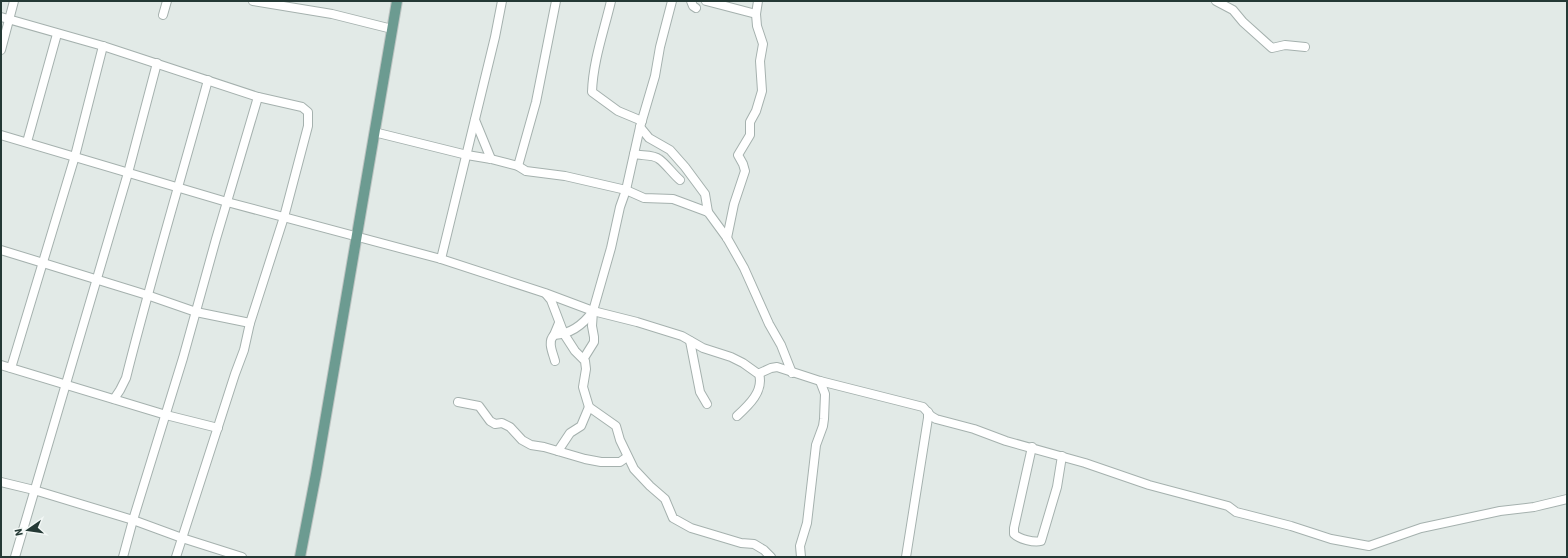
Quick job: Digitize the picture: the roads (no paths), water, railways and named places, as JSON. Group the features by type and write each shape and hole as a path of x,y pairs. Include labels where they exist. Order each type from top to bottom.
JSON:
{"main road":[{"path":"300,557 316,474 397,1"}],"street":[{"path":"1,50 14,1"},
{"path":"163,16 167,1"},
{"path":"253,1 332,14 392,28"},
{"path":"441,259 496,37 502,1"},
{"path":"518,166 536,102 556,1"},
{"path":"610,1 592,82 592,92 618,111 641,124 649,138 670,150 705,194 708,212 727,238 744,268 769,324 781,345 792,373"},
{"path":"584,358 594,342 592,326 593,311 611,248 620,207 626,190 641,124 655,76 659,52 672,1"},
{"path":"691,1 693,6 696,8"},
{"path":"706,1 756,14"},
{"path":"727,238 734,204 745,171 738,156 750,135 750,122 756,111 762,91 760,61 763,44 757,26 756,14 758,1"},
{"path":"1216,1 1233,10 1243,22 1272,48 1287,45 1305,47"},
{"path":"1,17 103,46 258,97 302,107 308,112 308,126 284,216 250,322 244,350 176,557"},
{"path":"27,142 57,34"},
{"path":"11,368 75,156 103,46"},
{"path":"15,557 128,173 157,63"},
{"path":"114,399 126,378 147,295 179,188 208,80"},
{"path":"123,557 166,415 258,97"},
{"path":"475,120 491,159"},
{"path":"374,132 518,166 526,172 565,176 626,190 644,198 673,199 708,212"},
{"path":"1,134 227,202 441,259 545,293 593,311 670,331 703,348 731,357 759,374 761,381 760,386 748,406 737,416"},
{"path":"634,154 645,154 659,159 680,180"},
{"path":"1,250 147,295 196,312 250,322"},
{"path":"545,293 551,300 564,334 575,351 584,358 586,369 583,387 589,407 616,426 627,457 637,473 665,499 673,518 691,528 741,543 754,544 764,550 771,557"},
{"path":"554,335 564,334 577,328 593,311"},
{"path":"555,361 550,341 559,323"},
{"path":"690,341 700,392 707,404"},
{"path":"1,365 166,415 218,428"},
{"path":"759,374 774,367 820,381 923,407 936,419 974,429 1006,441 1085,462 1149,485 1228,506 1236,512 1291,526 1330,539 1368,546 1421,528 1500,511 1534,507 1567,499"},
{"path":"801,557 800,546 807,523 816,445 824,419 825,394 820,381"},
{"path":"120,390 123,399 129,403"},
{"path":"458,402 479,406 490,421 495,424 502,423 510,427 522,440 531,445 601,462 620,462 627,457"},
{"path":"558,451 570,433 580,426 589,407"},
{"path":"906,557 928,412"},
{"path":"1032,447 1014,528 1014,534 1036,542 1041,541 1057,487 1062,456"},
{"path":"1,482 34,490 133,520 182,538 242,557"}]}
